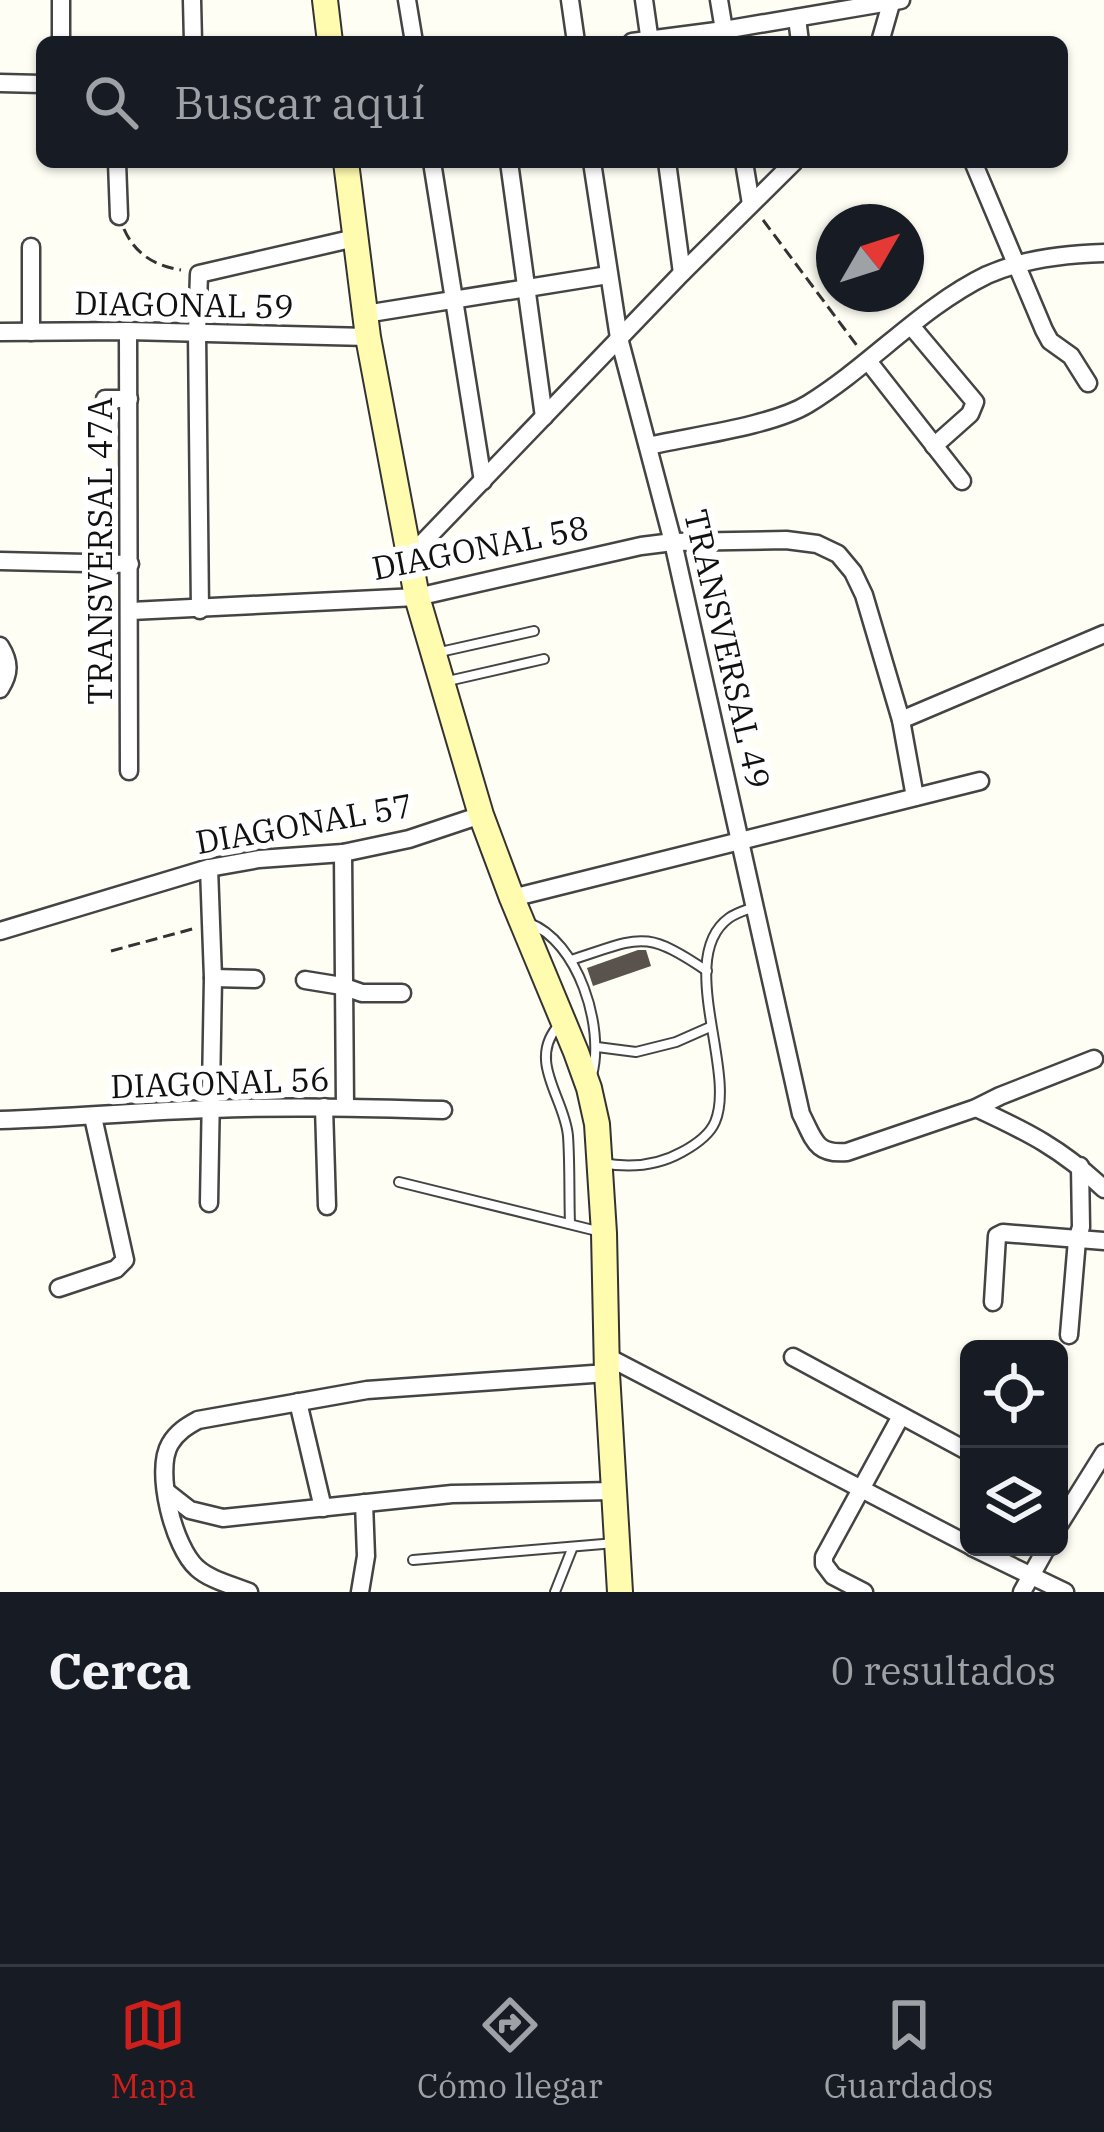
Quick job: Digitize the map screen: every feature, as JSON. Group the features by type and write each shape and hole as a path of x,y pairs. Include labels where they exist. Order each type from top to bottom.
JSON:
{"main road":[{"path":"325,0 329,36"},
{"path":"347,168 367,325 416,597 481,814 564,1021 597,1124 620,1592"}],"street":[{"path":"61,0 61,36"},
{"path":"192,0 193,36"},
{"path":"407,0 413,36"},
{"path":"571,0 575,36"},
{"path":"644,0 644,36"},
{"path":"719,0 725,36 895,1 882,36"},
{"path":"797,18 799,36"},
{"path":"0,83 36,84"},
{"path":"117,168 119,216"},
{"path":"433,168 482,481"},
{"path":"510,168 544,417"},
{"name":"TRANSVERSAL 49","path":"593,168 619,338 673,542 801,1114 818,1147 832,1154 976,1108"},
{"path":"668,168 682,273"},
{"path":"745,168 751,204"},
{"name":"DIAGONAL 58","path":"407,559 788,168"},
{"path":"976,168 1044,330 1071,356 1088,383"},
{"path":"200,610 200,274 356,238"},
{"path":"31,247 31,332"},
{"path":"648,446 786,416 868,361 957,292 990,274 1018,265 1104,253"},
{"name":"DIAGONAL 59","path":"0,332 197,333 367,325 454,299 608,275"},
{"path":"911,327 975,402 970,415 934,446"},
{"name":"TRANSVERSAL 47A","path":"128,332 129,771"},
{"path":"868,361 962,481"},
{"path":"106,399 129,399"},
{"name":"DIAGONAL 58","path":"131,611 416,597 673,542 818,544 838,554 854,572 901,720"},
{"path":"0,561 130,564"},
{"path":"915,796 901,720 1104,634"},
{"path":"0,646 9,663 7,680 0,689"},
{"path":"516,909 741,839 980,781"},
{"name":"DIAGONAL 57","path":"0,932 209,868 343,853 481,814"},
{"path":"343,853 345,1107"},
{"path":"209,868 209,1202"},
{"path":"212,978 255,979"},
{"path":"305,980 362,993 402,993"},
{"path":"976,1108 1094,1059"},
{"path":"324,1107 326,1206"},
{"path":"976,1108 1039,1138 1104,1190"},
{"name":"DIAGONAL 56","path":"0,1120 210,1109 443,1110"},
{"path":"59,1288 116,1269 125,1260 93,1118"},
{"path":"1069,1334 1081,1227 1079,1166"},
{"path":"993,1302 997,1236 1104,1241"},
{"path":"793,1357 960,1448"},
{"path":"249,1592 200,1571 183,1553 163,1465 168,1447 181,1430 198,1420 367,1390 606,1364 960,1540"},
{"path":"298,1402 323,1508"},
{"path":"864,1592 833,1576 824,1557 902,1415"},
{"path":"1068,1499 1104,1454"},
{"path":"166,1492 190,1510 223,1518 452,1493 614,1491"},
{"path":"360,1592 366,1556 364,1503"},
{"path":"985,1556 1026,1584 1065,1592"},
{"path":"1026,1584 1042,1556"}],"lane":[{"path":"432,653 534,632"},
{"path":"441,683 544,659"},
{"path":"601,1163 627,1168 671,1158 697,1144 714,1127 721,1104 710,1028 709,951 716,932 730,917 756,906"},
{"path":"516,909 550,935 571,960 597,1047 589,1088"},
{"path":"571,960 636,940 653,940 707,971"},
{"path":"564,1021 551,1035 545,1057 568,1130 569,1224"},
{"path":"597,1047 636,1052 710,1028"},
{"path":"399,1182 604,1233"},
{"path":"412,1560 617,1543"},
{"path":"555,1592 572,1549"}],"path":[{"path":"751,204 868,361"},
{"path":"119,216 130,241 147,259 200,274"},
{"path":"111,951 210,926"}],"building":[{"path":"646,950 651,966 593,986 587,968"}]}
